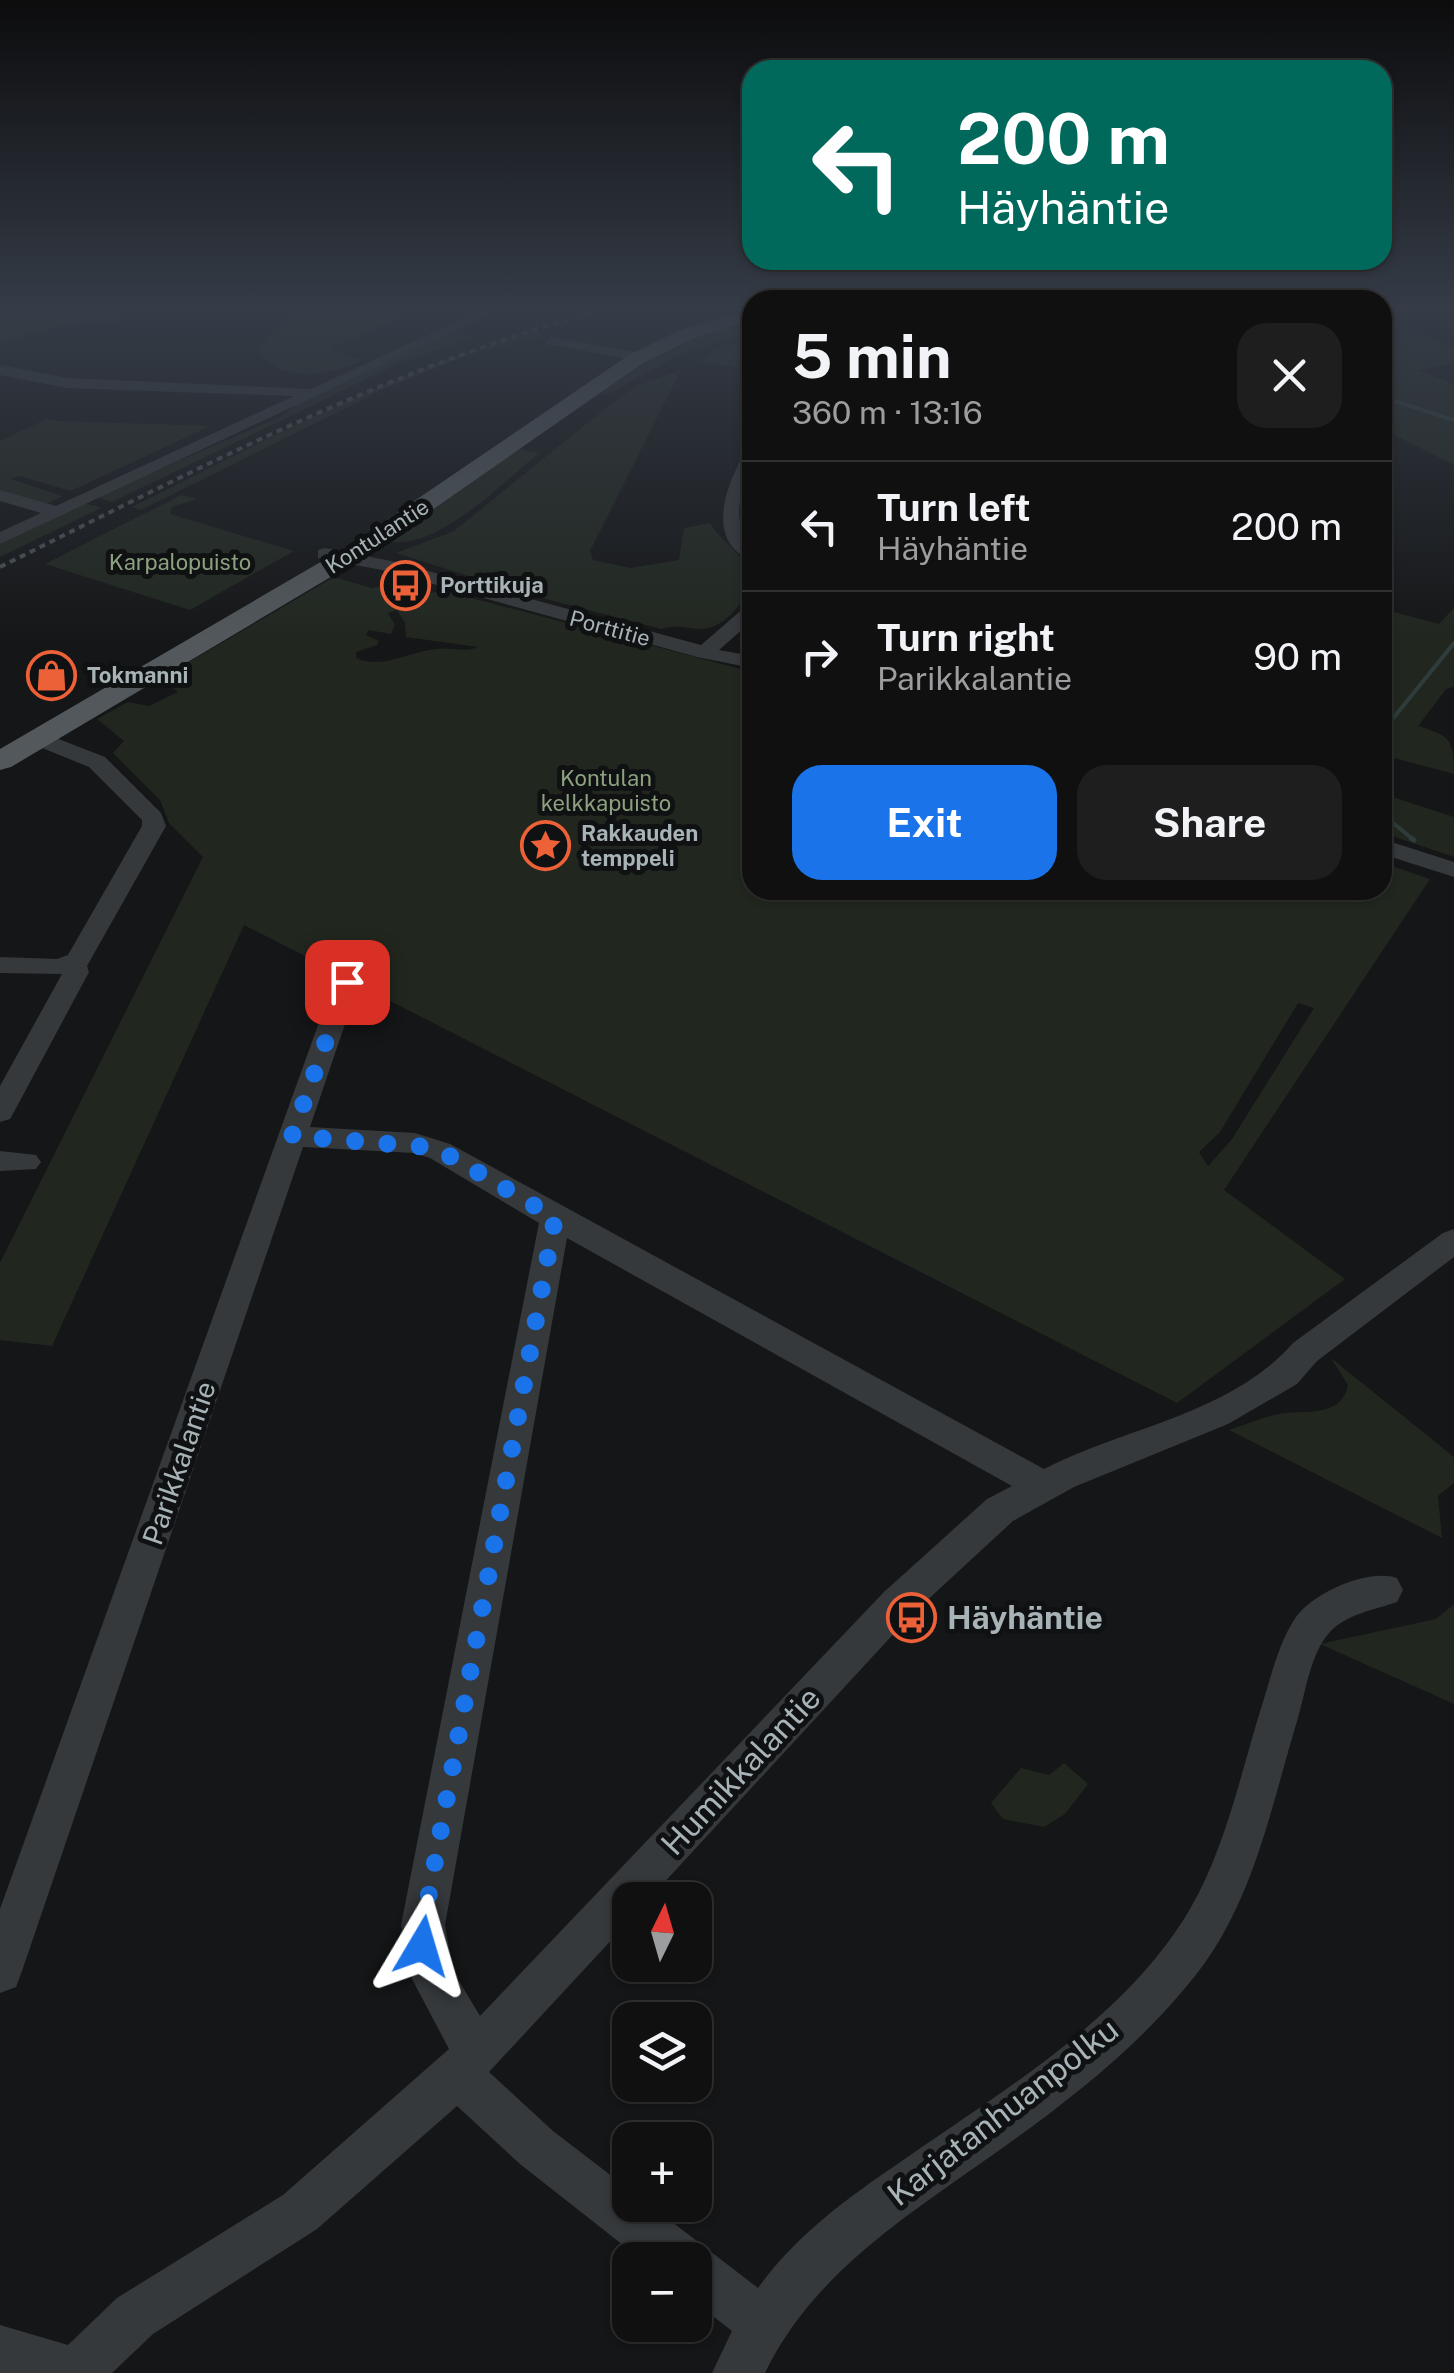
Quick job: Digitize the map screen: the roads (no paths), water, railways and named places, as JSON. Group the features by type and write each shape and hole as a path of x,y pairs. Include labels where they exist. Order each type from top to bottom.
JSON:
{"main road":[{"name":"Kontulantie","path":"0,761 341,553 534,422"},
{"name":"Kontulantie","path":"0,740 341,553"}],"street":[{"path":"0,539 246,422"},
{"path":"742,481 728,522 742,544"},
{"path":"0,494 56,512"},
{"name":"Porttitie","path":"341,553 742,662"},
{"path":"712,655 742,621"},
{"path":"0,965 60,968 74,964 154,826 153,818 97,762 38,738"},
{"path":"1392,849 1454,870"},
{"path":"0,1112 76,972 74,964"},
{"name":"Parikkalantie","path":"0,1971 347,982 370,964"},
{"path":"292,1136 428,1147 454,1158 555,1218 1042,1485"},
{"path":"555,1218 422,1946 434,1986 468,2062 475,2092 659,2242"},
{"name":"Humikkalantie","path":"76,2373 135,2316 249,2248 300,2212 468,2062 897,1604 1000,1510 1042,1485 1216,1414 1285,1375 1305,1352 1454,1241"},
{"name":"Karjatanhuanpolku","path":"738,2373 762,2323 782,2293 840,2236 1104,2043 1183,1956 1237,1862 1279,1712 1310,1628 1339,1605 1384,1590"},
{"path":"712,2283 762,2323"},
{"path":"0,2351 76,2373"}],"waterway":[{"path":"1392,720 1454,643"},
{"path":"1392,822 1414,840 1411,838"}],"railway":[{"path":"0,567 299,422"}],"place":[{"name":"Porttikuja","path":"405,585"},
{"name":"Tokmanni","path":"52,675"},
{"name":"Rakkauden temppeli","path":"546,846"},
{"name":"Häyhäntie","path":"912,1618"}],"park label":[{"name":"Karpalopuisto","path":"180,562"},
{"name":"Kontulan kelkkapuisto","path":"606,790"}]}
